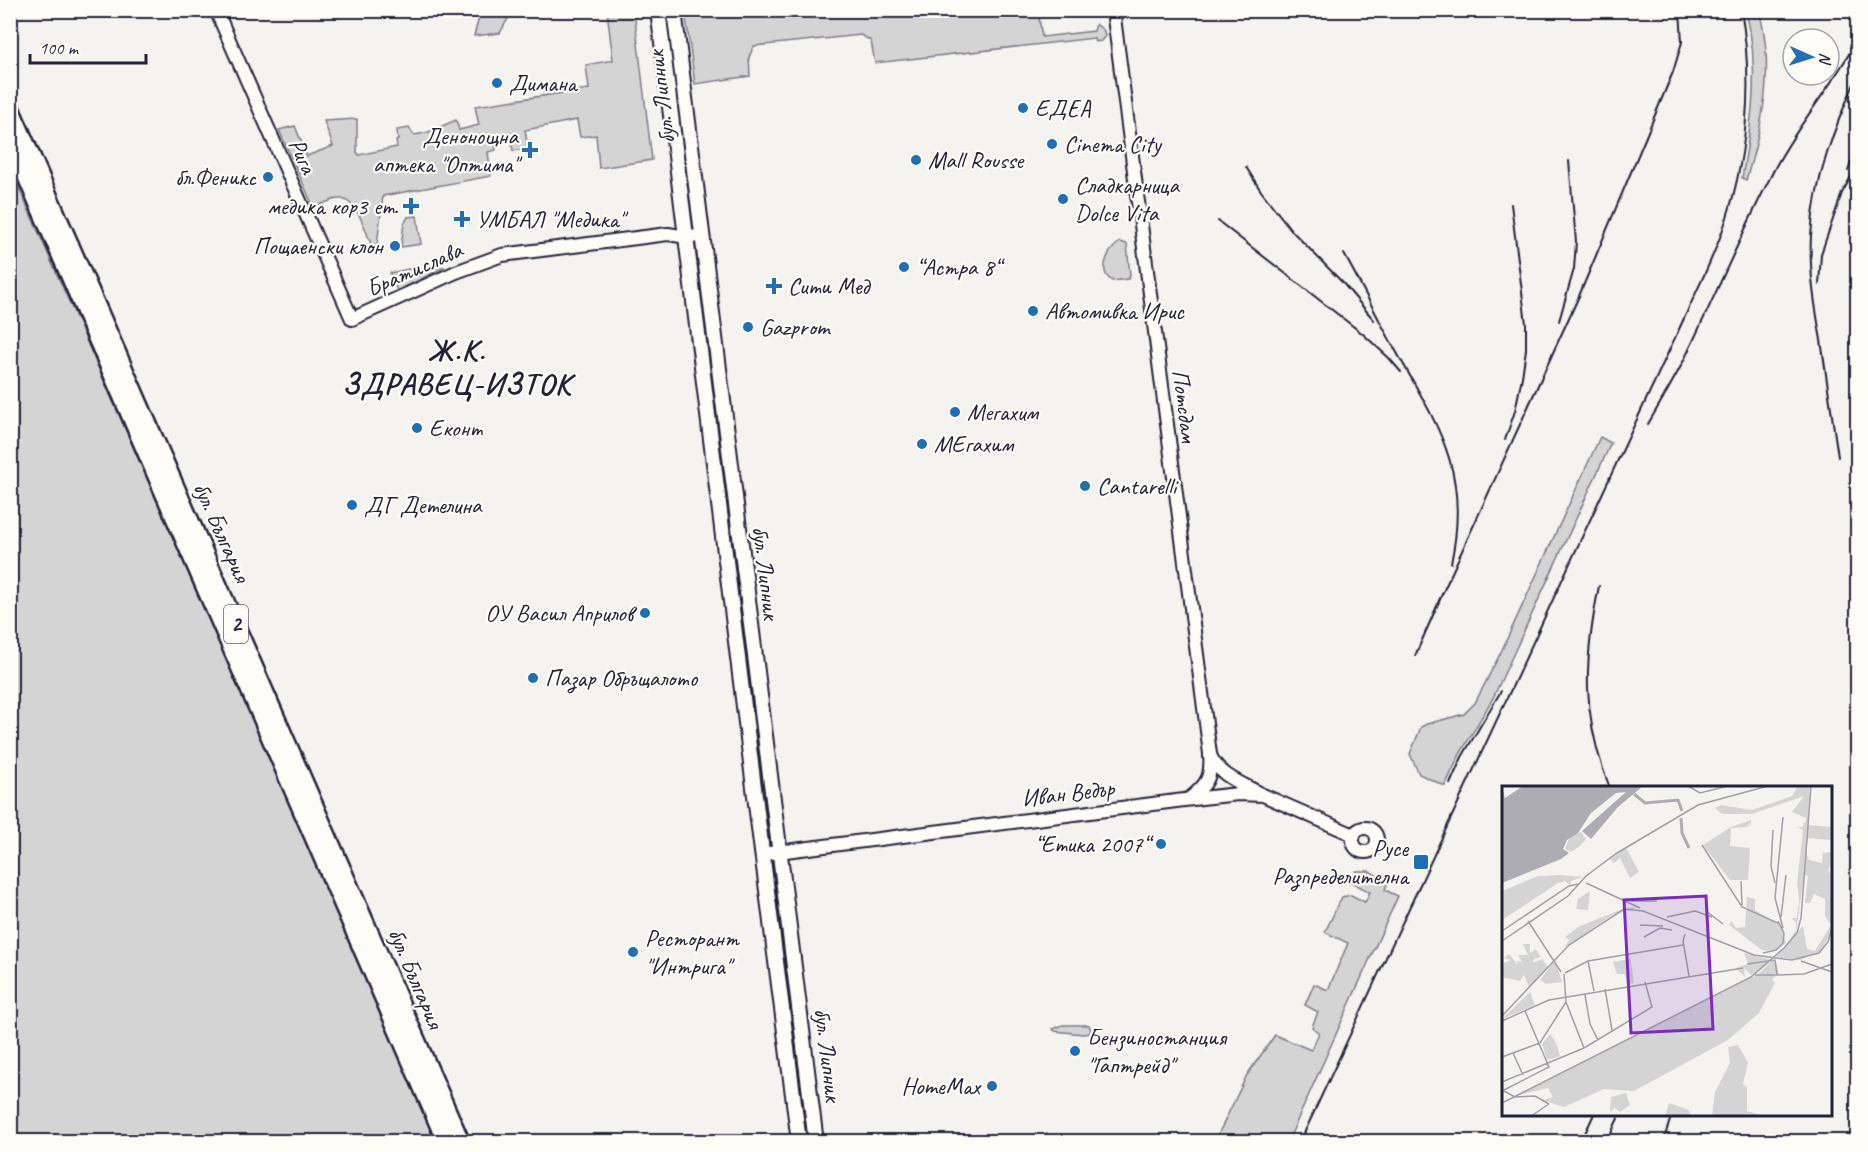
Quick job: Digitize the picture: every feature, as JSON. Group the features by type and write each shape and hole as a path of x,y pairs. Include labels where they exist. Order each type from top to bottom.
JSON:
{"highway":[{"name":"бул. България","path":"10,107 460,1142"},
{"name":"бул. България","path":"10,139 446,1142"}],"main road":[{"name":"бул. Липник","path":"658,10 762,854 800,1142"},
{"name":"бул. Липник","path":"674,10 816,1142"}],"street":[{"name":"Рига","path":"216,10 352,319"},
{"name":"Потсдам","path":"1113,10 1210,754 1210,772 1205,786 1189,799"},
{"name":"Братислава","path":"352,319 456,272 502,255 700,230"},
{"path":"1210,754 1215,765 1224,773 1263,795"},
{"name":"Иван Ведър","path":"762,854 1238,794 1263,795 1354,835"}],"shaded area":[{"path":"481,10 512,11 500,33 474,36"},
{"path":"607,11 634,11 652,160 599,168 596,135 580,137 577,120 525,130 528,148 513,151 510,133 494,136 496,150 488,152 491,176 383,196 377,245 372,247 361,219 348,201 335,199 314,208 279,130 295,126 307,156 333,146 324,121 357,119 357,152 359,155 397,147 397,130 409,128 414,135 426,133 456,120 459,130 479,125 475,106 589,89 586,65 613,60"},
{"path":"685,11 1038,11 1042,37 1094,31 1096,24 1104,31 1105,36 1101,41 1095,42 1094,38 875,63 871,41 861,35 754,46 749,57 750,76 695,84"},
{"path":"1746,11 1759,11 1764,32 1766,74 1762,117 1746,180 1742,178 1749,136 1754,73"},
{"path":"11,170 439,1141 11,1141"},
{"path":"417,216 421,244 402,247 404,224 408,217"},
{"path":"1120,242 1127,244 1130,276 1128,279 1112,281 1105,272 1106,261 1108,255"},
{"path":"445,267 397,291 390,273 409,269"},
{"path":"1600,437 1611,443 1493,698 1460,754 1445,786 1419,774 1410,754 1421,727 1464,714 1475,703"},
{"path":"1356,871 1369,871 1388,881 1385,890 1398,896 1288,1141 1215,1141 1247,1075 1275,1035 1311,1050 1319,1033 1312,1027 1318,1012 1305,1005 1314,984 1328,990 1348,943 1325,932 1342,897 1351,895 1365,902 1370,892 1351,882"},
{"path":"1063,1025 1089,1025 1091,1030 1090,1033 1083,1034 1053,1029"}],"railway":[{"path":"1438,603 1579,296 1673,72 1682,42 1680,10"},
{"path":"1300,1142 1701,283 1718,242 1731,205 1746,122 1747,66 1741,10"},
{"path":"1648,424 1684,360 1785,149 1839,71 1858,38"},
{"path":"1838,457 1813,288 1811,236 1816,194 1827,153 1858,75"},
{"path":"1853,152 1858,128"},
{"path":"1848,171 1858,143"},
{"path":"1559,321 1574,269 1576,242 1569,161"},
{"path":"1819,285 1821,254 1842,193 1858,164"},
{"path":"1246,167 1261,191 1292,231 1342,282 1374,320"},
{"path":"1505,440 1515,411 1526,349 1526,324 1511,204"},
{"path":"1218,221 1363,334 1401,372"},
{"path":"1344,254 1425,403 1447,451 1457,502 1456,531 1451,563"},
{"path":"1599,586 1590,639 1588,688 1594,736 1609,786"},
{"path":"1415,656 1441,597"},
{"path":"1450,784 1462,757 1501,691"},
{"path":"1581,1142 1593,1116"},
{"path":"1607,1142 1619,1116"},
{"path":"1663,1142 1671,1116"}],"place":[{"name":"Димана","path":"497,83"},
{"name":"ЕДЕА","path":"1023,108"},
{"name":"Cinema City","path":"1052,144"},
{"name":"Денонощна аптека \"Оптима\"","path":"530,150"},
{"name":"Mall Rousse","path":"916,160"},
{"name":"бл.Феникс","path":"268,177"},
{"name":"Сладкарница Dolce Vita","path":"1063,199"},
{"name":"медика кор3 ет.","path":"411,206"},
{"name":"УМБАЛ \"Медика\"","path":"462,219"},
{"name":"Пощаенски клон","path":"395,246"},
{"name":"“Астра 8“","path":"904,267"},
{"name":"Сити Мед","path":"774,286"},
{"name":"Автомивка Ирис","path":"1033,311"},
{"name":"Gazprom","path":"748,327"},
{"name":"Мегахим","path":"955,412"},
{"name":"Еконт","path":"417,428"},
{"name":"МЕгахим","path":"922,444"},
{"name":"Cantarelli","path":"1085,486"},
{"name":"ДГ Детелина","path":"352,505"},
{"name":"ОУ Васил Априлов","path":"645,613"},
{"name":"Пазар Обръщалото","path":"533,678"},
{"name":"“Етика 2007“","path":"1161,844"},
{"name":"Русе Разпределителна","path":"1421,862"},
{"name":"Ресторант \"Интрига\"","path":"633,952"},
{"name":"Бензиностанция \"Гаптрейд\"","path":"1075,1051"},
{"name":"HomeMax","path":"992,1086"}],"district":[{"name":"Ж.К. ЗДРАВЕЦ-ИЗТОК","path":"457,368"}]}
